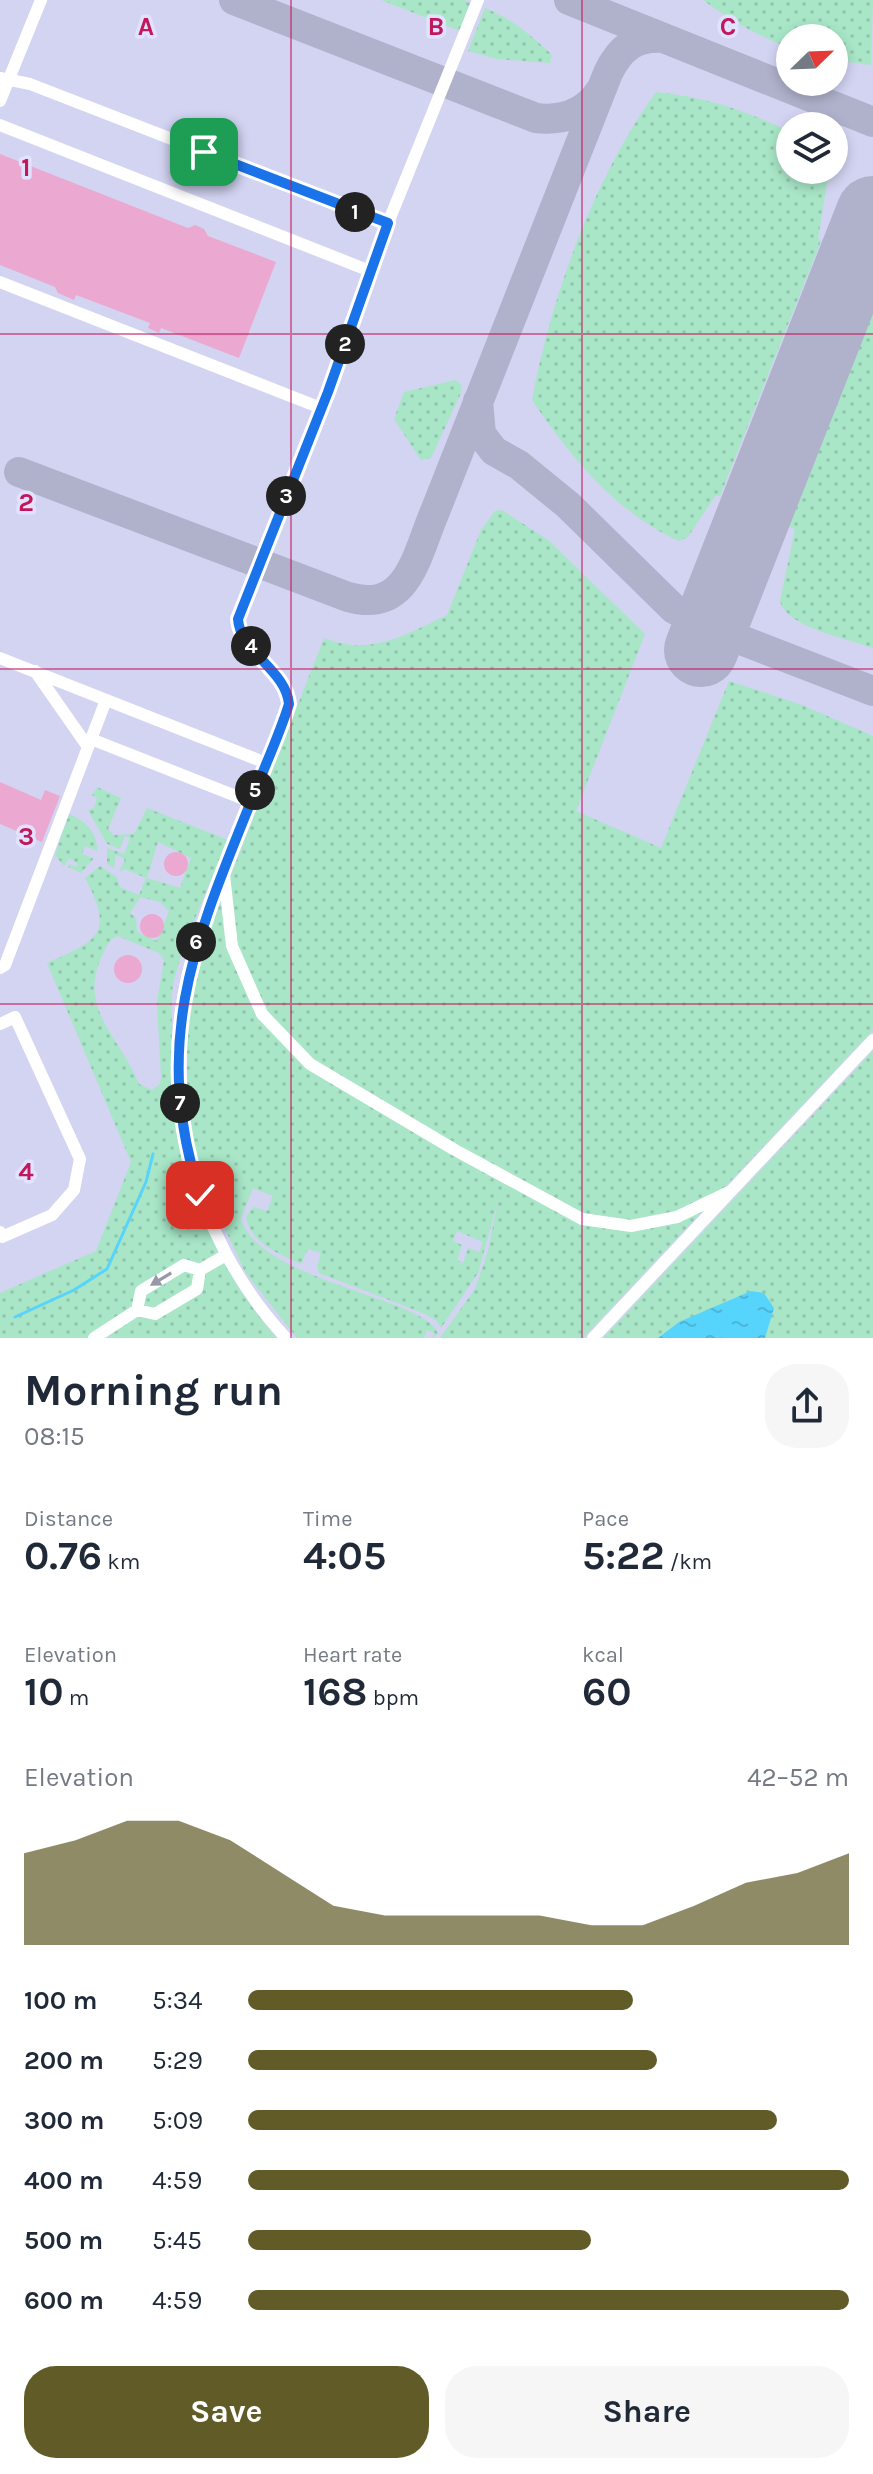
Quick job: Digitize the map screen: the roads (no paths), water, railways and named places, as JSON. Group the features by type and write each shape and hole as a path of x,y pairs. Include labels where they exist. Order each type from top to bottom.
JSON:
{"lane":[{"path":"0,101 4,78 41,0"},
{"path":"286,1338 254,1300 226,1255 191,1167 181,1112 178,1054 180,1015 190,964 289,698 242,635 238,619 321,408 388,223 478,0"},
{"path":"4,78 30,84 388,223"},
{"path":"0,125 370,271"},
{"path":"1,285 321,408"},
{"path":"0,658 266,763"},
{"path":"35,671 90,743 251,802"},
{"path":"0,968 5,965 106,700"},
{"path":"223,871 232,946 262,1014 310,1064 455,1150 582,1219 631,1226 677,1217 731,1191"},
{"path":"0,1024 15,1017 80,1159 74,1190 52,1215 2,1237 0,1232"},
{"path":"593,1338 873,1040"},
{"path":"94,1338 137,1310 141,1291 184,1265 200,1270 226,1255"},
{"path":"137,1310 155,1314 197,1289 200,1270"}],"water":[{"path":"751,1291 764,1293 774,1308 765,1338 658,1338 679,1322"}],"waterway":[{"path":"15,1317 74,1290 107,1269 146,1182 153,1154"}]}
